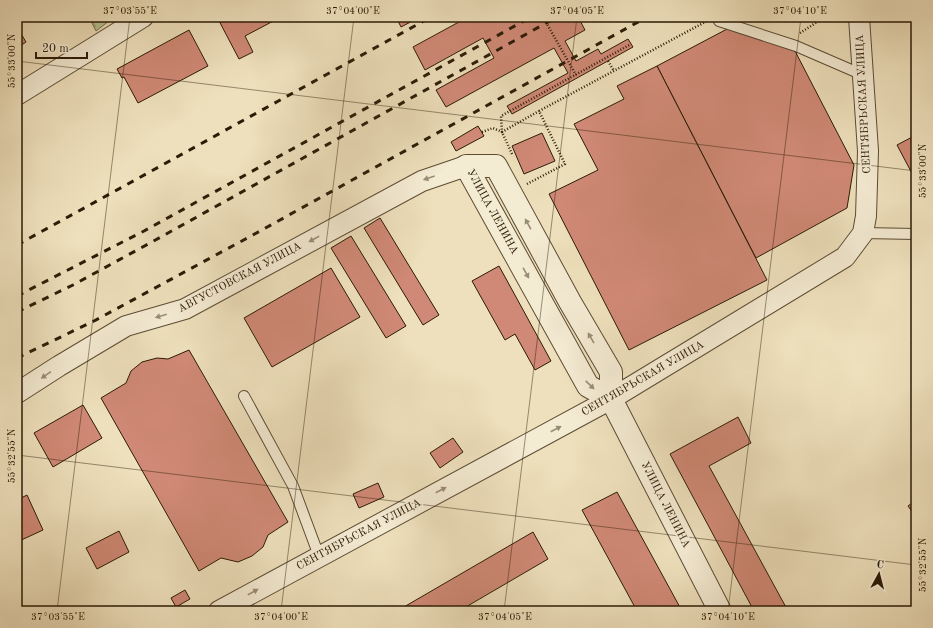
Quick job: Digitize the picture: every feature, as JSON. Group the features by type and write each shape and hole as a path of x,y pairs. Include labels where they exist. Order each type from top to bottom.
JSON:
{"street":[{"path":"17,95 91,45 143,17"},
{"name":"СЕНТЯБРЬСКАЯ УЛИЦА","path":"219,611 611,399 846,257 863,233 866,216 868,151 859,17"},
{"name":"АВГУСТОВСКАЯ УЛИЦА","path":"17,393 126,326 185,309 422,181 466,166"},
{"name":"УЛИЦА ЛЕНИНА","path":"466,166 588,386 611,399 720,611"}],"lane":[{"path":"719,21 796,46 863,75"},
{"path":"863,233 916,234"},
{"path":"244,396 293,486 319,556"}],"path":[{"path":"543,17 576,75"},
{"path":"796,36 825,17"},
{"path":"502,132 708,21"},
{"path":"514,158 502,132 501,116 631,44"},
{"path":"608,62 614,71"},
{"path":"524,178 527,184 565,164 539,111"},
{"path":"482,132 493,128 502,132"}],"green space":[{"path":"89,17 114,17 96,31"}],"building":[{"path":"217,17 281,17 245,36 253,52 239,59"},
{"path":"396,17 420,17 401,27"},
{"path":"468,17 578,17 585,30 565,41 576,61 598,49 601,54 628,39 633,47 512,114 507,106 568,73 554,48 446,107 436,90 494,58 483,38 425,70 413,47"},
{"path":"17,27 26,42 17,48"},
{"path":"729,28 795,51 854,165 847,208 756,258 657,66"},
{"path":"189,30 208,66 138,103 124,77 122,78 117,69"},
{"path":"657,66 767,280 629,350 549,194 598,170 574,124 624,99 617,86"},
{"path":"478,126 484,136 456,151 451,142"},
{"path":"542,133 555,161 524,174 512,146"},
{"path":"916,135 916,181 897,145"},
{"path":"380,218 439,315 423,325 364,228"},
{"path":"351,236 406,326 386,338 331,248"},
{"path":"499,266 551,361 535,370 515,334 505,340 472,281"},
{"path":"331,268 360,317 272,367 244,318"},
{"path":"916,341 916,354 911,343"},
{"path":"189,350 288,522 268,535 263,547 252,556 238,562 221,558 199,571 101,398 126,383 131,371 142,362 157,358 168,359"},
{"path":"83,405 102,438 53,467 34,433"},
{"path":"738,417 751,443 709,466 788,611 754,611 670,454"},
{"path":"453,438 463,452 440,468 430,453"},
{"path":"378,483 384,497 359,508 353,494"},
{"path":"617,492 682,611 637,611 582,510"},
{"path":"27,495 43,530 17,542 17,500"},
{"path":"916,500 916,517 908,506"},
{"path":"119,531 129,552 97,569 86,548"},
{"path":"533,532 548,559 459,611 397,611"},
{"path":"185,590 190,599 176,607 171,598"}],"railway":[{"path":"17,245 431,17"},
{"path":"17,296 144,231 531,17"},
{"path":"17,312 73,285 150,243 557,17"},
{"path":"17,358 94,321 647,17"}]}
